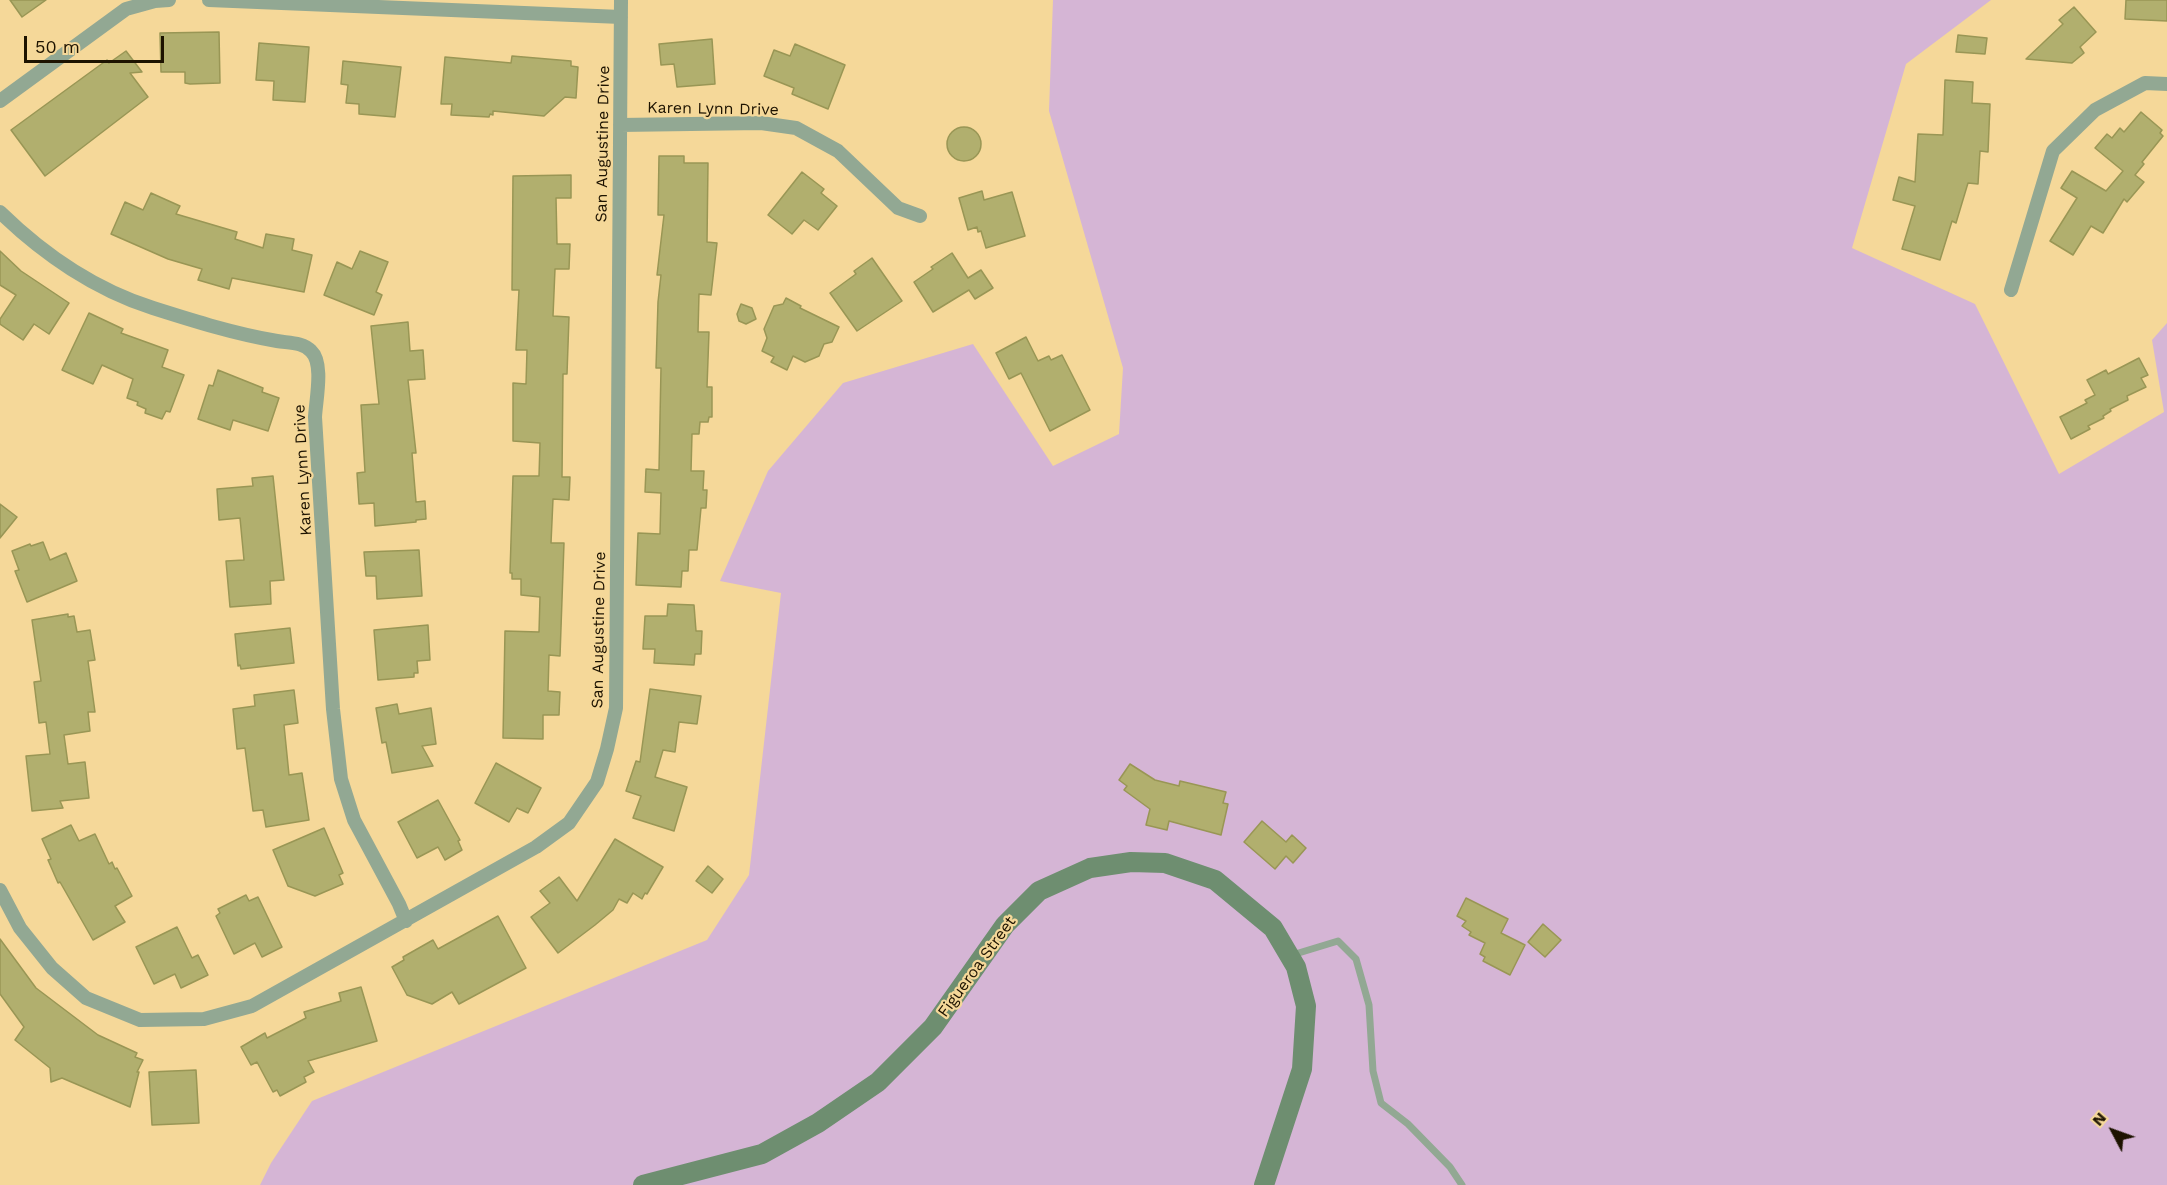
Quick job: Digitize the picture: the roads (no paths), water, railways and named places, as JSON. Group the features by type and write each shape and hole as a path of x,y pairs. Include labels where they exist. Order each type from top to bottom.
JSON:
{"street":[{"path":"0,101 126,9 154,1 170,0"},
{"path":"208,0 621,17"},
{"name":"San Augustine Drive","path":"0,890 20,928 52,968 86,998 140,1020 204,1019 252,1006 536,847 569,824 597,782 616,708 621,0"},
{"path":"2011,290 2053,151 2094,110 2145,83 2167,84"},
{"name":"Karen Lynn Drive","path":"620,125 761,123 796,128 838,151 898,208 920,216"},
{"name":"Karen Lynn Drive","path":"0,212 50,255 82,276 114,292 150,308 254,337 301,344 310,349 317,358 320,369 315,417 333,709 340,779 354,820 406,921"},
{"name":"Figueroa Street","path":"643,1185 762,1154 818,1123 878,1082 933,1027 1005,925 1039,891 1090,868 1131,862 1165,863 1215,880 1273,928 1296,967 1306,1006 1302,1069 1264,1185"}],"lane":[{"path":"1290,956 1338,941 1356,958 1369,1005 1372,1071 1381,1103 1408,1124 1450,1167 1462,1185"}]}
